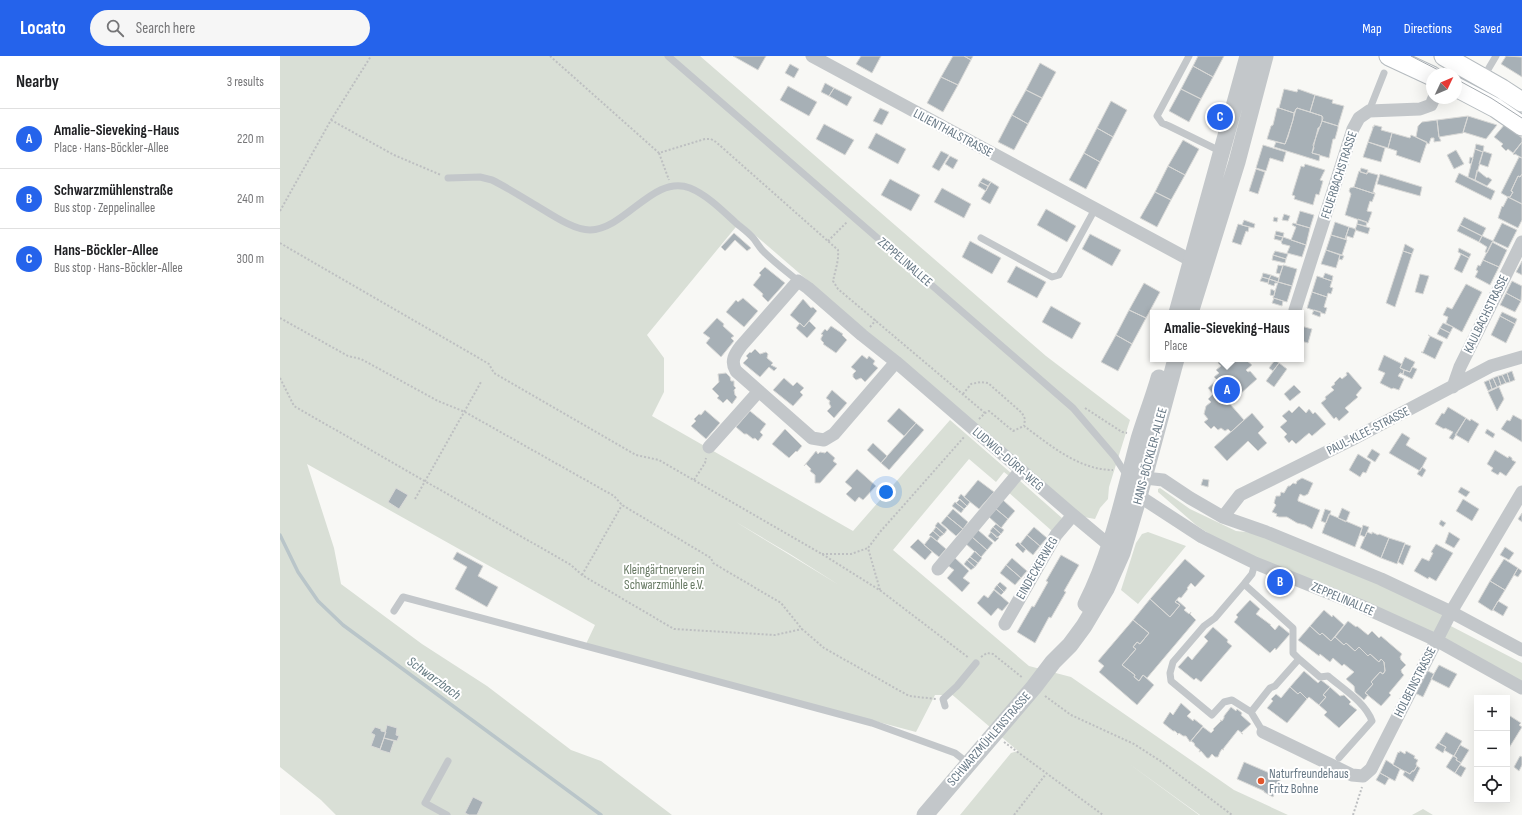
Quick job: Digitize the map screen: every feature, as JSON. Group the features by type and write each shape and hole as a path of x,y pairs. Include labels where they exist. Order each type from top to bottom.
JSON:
{"main road":[{"path":"1387,64 1426,74"},
{"path":"1449,64 1483,78 1522,102"},
{"path":"1462,90 1496,108 1522,126"}],"street":[{"name":"LILIENTHALSTRASSE","path":"812,56 1198,264"},
{"path":"1190,310 1198,264 1222,152 1248,56"},
{"path":"1178,310 1198,264 1237,162 1265,56"},
{"path":"1369,111 1420,109 1431,104"},
{"name":"FEUERBACHSTRASSE","path":"1295,310 1353,129 1359,118 1369,111"},
{"name":"KAULBACHSTRASSE","path":"1453,387 1460,367 1522,242"},
{"path":"798,281 734,355 733,364 736,371 812,438 824,440 834,434 896,362"},
{"name":"LUDWIG-DÜRR-WEG","path":"798,281 808,288 862,336 896,362 1073,515 1115,549"},
{"name":"PAUL-KLEE-STRASSE","path":"1223,516 1240,495 1351,440 1491,366 1522,357"},
{"name":"HANS-BÖCKLER-ALLEE","path":"1115,549 1133,476 1140,438 1163,362"},
{"name":"HANS-BÖCKLER-ALLEE","path":"1115,549 1139,496 1133,476 1175,362"},
{"path":"710,447 759,391"},
{"path":"938,569 1021,470"},
{"path":"1133,476 1163,480 1190,498 1223,516 1343,563 1451,612 1522,650"},
{"name":"HOLBEINSTRASSE","path":"1363,776 1371,769 1451,612 1522,492"},
{"name":"ZEPPELINALLEE","path":"1139,496 1202,537 1255,563 1359,605 1436,640 1522,688"},
{"name":"EINDECKERWEG","path":"1005,624 1056,535 1073,515"},
{"name":"SCHWARZMÜHLENSTRASSE","path":"925,815 1034,687 1053,662 1064,639 1086,604 1115,549"},
{"path":"1263,732 1352,775 1363,776"}],"lane":[{"name":"ZEPPELINALLEE","path":"668,56 1073,408 1133,476"},
{"path":"1189,56 1157,116 1162,122 1169,126 1222,152"},
{"path":"1483,78 1496,56"},
{"path":"1369,111 1387,64"},
{"path":"448,178 480,177 492,180 560,219 575,226 589,230 603,227 615,222 664,188 672,186 689,188 704,196 754,239 762,250 798,281"},
{"path":"981,238 1052,277 1059,275 1095,209"},
{"path":"1255,563 1252,574 1215,618 1204,626 1173,662 1170,673 1171,681 1212,715 1224,702 1232,700 1251,712 1263,732"},
{"path":"1244,584 1293,628 1294,653 1299,659 1320,677 1328,676 1369,714 1372,721 1339,758"},
{"path":"394,611 403,598 872,723 955,753 969,763"},
{"path":"1251,712 1270,688 1275,686 1299,659"},
{"path":"944,703 976,663"},
{"path":"447,815 425,802 448,761"}],"path":[{"path":"280,212 331,120 371,56"},
{"path":"550,56 659,153 672,186"},
{"path":"331,120 394,155 448,178"},
{"path":"659,153 711,138 838,250 839,258 833,281 838,289 985,413"},
{"path":"828,241 852,216"},
{"path":"280,243 489,364 494,373 636,455 659,460 822,554 881,591 976,663 987,653 992,654 1072,715 1134,744 1162,762 1232,815"},
{"path":"280,318 348,356 361,359 438,401 465,412 614,496 622,505 711,558 713,563 781,602 802,629 824,648 909,696 944,703"},
{"path":"280,378 294,406 571,565 582,576 674,629 775,635 802,629"},
{"path":"415,499 481,382"},
{"path":"962,394 971,384 981,382 988,383 1022,413 1025,419 1024,426"},
{"path":"1073,408 1084,407 1122,432 1140,438"},
{"path":"822,554 851,554 868,548 880,532 985,413 989,411 1013,431 1024,426"},
{"path":"1024,426 1048,444 1072,459 1090,467 1133,476"},
{"path":"694,480 705,463 710,447"},
{"path":"582,576 622,505"},
{"path":"868,548 881,591"},
{"path":"994,734 1103,815"},
{"path":"1014,815 1046,774"},
{"path":"1353,815 1362,791 1363,776"}],"green space":[{"name":"Kleingärtnerverein Schwarzmühle e.V.","path":"280,56 700,56 1046,356 1130,420 1109,487 1108,499 1100,508 1095,519 1084,517 1076,512 740,222 647,335 664,358 664,392 652,416 853,531 950,420 1011,473 1009,476 1004,472 996,482 969,459 893,550 1029,666 1071,677 1234,790 1288,815 1200,815 1128,763 1199,815 960,815 1011,753 1018,751 949,692 946,695 935,695 916,732 586,644 595,625 307,464 334,548 341,584 422,644 487,686 571,750 601,761 672,815 336,815 321,800 280,767","holes":["736,522 790,554 839,585"]},
{"path":"1019,480 1062,518 1052,531 1008,492"},
{"path":"1160,488 1190,509 1236,531 1265,534 1451,613 1445,623 1522,663 1522,687 1224,544 1196,525 1158,492 1158,489"},
{"path":"1148,532 1186,546 1138,604 1121,590 1136,543 1142,534"},
{"path":"1423,809 1433,815 1412,815"}],"building":[{"path":"733,56 766,56 758,70"},
{"path":"861,56 881,56 872,73 856,64"},
{"path":"953,56 964,56 971,60 958,85 941,77"},
{"path":"964,56 973,56 971,60"},
{"path":"1198,56 1224,56 1213,77 1193,66"},
{"path":"1506,56 1522,57 1522,77 1501,64"},
{"path":"1040,63 1056,72 1042,98 1026,90"},
{"path":"790,64 799,69 794,78 785,73"},
{"path":"1193,66 1213,77 1201,99 1181,89"},
{"path":"941,77 958,85 943,112 927,103"},
{"path":"825,83 834,88 829,96 821,92"},
{"path":"788,86 817,102 809,116 780,100"},
{"path":"834,88 852,97 847,106 829,96"},
{"path":"1181,89 1201,99 1189,122 1169,111"},
{"path":"1284,89 1297,92 1298,89 1315,95 1310,112 1297,108 1294,113 1279,108"},
{"path":"1026,90 1042,98 1028,124 1012,115"},
{"path":"1315,95 1333,100 1332,103 1344,106 1338,126 1322,121 1322,116 1310,112"},
{"path":"1111,101 1127,110 1113,137 1097,128"},
{"path":"880,108 889,112 882,125 873,121"},
{"path":"1277,108 1294,113 1285,144 1267,139 1271,126 1273,125"},
{"path":"1297,108 1322,116 1323,118 1320,127 1318,128 1312,153 1320,155 1319,161 1274,147 1276,142 1285,144"},
{"path":"1012,115 1028,124 1014,150 998,142"},
{"path":"1468,116 1497,125 1486,139 1463,132"},
{"path":"1468,116 1463,133 1439,137 1437,120"},
{"path":"1437,120 1439,137 1441,141 1434,142 1434,138 1431,138 1429,144 1416,137 1418,126 1422,122"},
{"path":"1322,121 1338,126 1335,139 1333,139 1329,158 1312,153 1314,148 1313,145"},
{"path":"824,124 854,140 845,155 816,139"},
{"path":"1505,124 1522,138 1522,142 1513,153 1508,149 1506,151 1501,146 1503,144 1494,137"},
{"path":"1374,125 1382,127 1381,130 1392,133 1388,148 1368,142 1373,128 1372,127 1374,127"},
{"path":"1097,128 1113,137 1100,162 1084,153"},
{"path":"876,133 906,149 898,164 868,148"},
{"path":"1392,133 1410,138 1411,135 1427,142 1420,163 1396,155 1397,151 1388,148"},
{"path":"1183,140 1199,149 1185,175 1168,166"},
{"path":"1368,142 1385,148 1381,162 1363,157"},
{"path":"1522,142 1522,158 1513,154"},
{"path":"1476,144 1484,146 1483,152 1475,149"},
{"path":"1263,145 1286,152 1283,162 1270,158 1266,171 1256,168"},
{"path":"1475,149 1483,152 1475,180 1468,177"},
{"path":"1456,150 1464,164 1454,169 1447,155"},
{"path":"941,151 949,155 939,171 932,167"},
{"path":"1483,151 1492,154 1488,167 1479,164"},
{"path":"1084,153 1100,162 1086,189 1069,180"},
{"path":"950,156 958,160 953,169 945,164"},
{"path":"1470,157 1473,158 1471,164 1469,163"},
{"path":"1519,157 1522,158 1522,174 1520,177 1518,176 1511,191 1513,192 1510,197 1508,197 1501,193"},
{"path":"1305,164 1325,170 1320,180 1323,181 1319,195 1316,194 1313,205 1294,199 1295,196 1292,195 1301,166 1304,167"},
{"path":"1168,166 1185,175 1171,200 1155,192"},
{"path":"1361,168 1368,170 1367,174 1360,172"},
{"path":"1256,169 1265,172 1258,194 1249,191"},
{"path":"1477,170 1492,180 1487,186 1475,180"},
{"path":"1359,171 1367,174 1367,172 1378,175 1373,192 1375,194 1354,187"},
{"path":"1459,173 1495,191 1491,200 1455,182"},
{"path":"1380,174 1422,187 1420,196 1377,184"},
{"path":"1522,174 1522,204 1508,197 1510,197 1513,192 1511,191 1518,176 1520,177"},
{"path":"983,178 991,182 988,186 980,182"},
{"path":"890,179 920,195 911,211 881,195"},
{"path":"980,182 988,186 986,191 978,186"},
{"path":"991,182 999,187 990,204 981,199"},
{"path":"1354,187 1375,194 1372,202 1370,201 1367,211 1372,212 1368,223 1345,215 1351,194 1349,191 1350,188"},
{"path":"942,188 971,204 964,218 934,202"},
{"path":"1155,192 1171,200 1157,227 1140,218"},
{"path":"1508,197 1522,204 1522,220 1518,228 1498,218 1502,206 1503,207"},
{"path":"1046,209 1076,226 1067,242 1037,225"},
{"path":"1300,211 1314,215 1310,228 1296,224"},
{"path":"1284,214 1290,216 1288,221 1282,220"},
{"path":"1274,217 1278,218 1277,222 1273,221"},
{"path":"1464,217 1486,228 1482,236 1460,225"},
{"path":"1358,219 1367,222 1366,226 1357,224"},
{"path":"1244,220 1255,224 1254,228 1242,225"},
{"path":"1335,222 1349,227 1345,239 1331,235"},
{"path":"1293,223 1310,228 1306,245 1291,240 1296,227 1292,225"},
{"path":"1502,223 1517,230 1508,248 1493,241"},
{"path":"1238,224 1249,227 1241,245 1232,242"},
{"path":"1357,224 1370,228 1368,234 1355,230"},
{"path":"1460,225 1482,236 1479,242 1457,231"},
{"path":"1349,227 1356,229 1353,238 1347,236 1346,240 1345,239"},
{"path":"1276,231 1284,233 1283,237 1275,235"},
{"path":"734,233 751,248 747,251 735,240 725,251 721,247"},
{"path":"1090,234 1121,250 1112,266 1082,249"},
{"path":"1275,235 1283,237 1282,241 1274,239"},
{"path":"1331,235 1347,240 1342,255 1326,250"},
{"path":"1482,236 1493,241 1487,253 1485,252 1487,247 1479,242"},
{"path":"1283,237 1306,245 1302,257 1287,253 1290,246 1282,244 1281,241"},
{"path":"970,241 1001,258 992,274 962,257"},
{"path":"1492,242 1507,250 1499,267 1483,260"},
{"path":"1405,244 1414,249 1412,254 1403,251"},
{"path":"1459,248 1471,254 1469,258 1458,252"},
{"path":"1326,250 1340,255 1336,268 1321,264"},
{"path":"1275,251 1288,254 1286,259 1273,255"},
{"path":"1403,251 1412,254 1395,307 1386,303"},
{"path":"1461,254 1469,258 1462,273 1454,269"},
{"path":"1273,255 1286,259 1285,263 1272,260"},
{"path":"1340,255 1344,256 1342,260 1339,259"},
{"path":"1483,260 1499,267 1490,285 1475,277 1478,271 1476,270 1478,265 1480,266"},
{"path":"1522,261 1522,275 1516,272"},
{"path":"1278,265 1283,266 1280,274 1276,273"},
{"path":"1283,265 1297,269 1292,286 1278,282"},
{"path":"1016,266 1046,282 1037,298 1007,282"},
{"path":"765,267 785,283 768,302 762,296 763,294 753,285 761,275 759,273"},
{"path":"1263,273 1271,275 1269,279 1262,277"},
{"path":"1325,273 1333,276 1332,281 1323,278"},
{"path":"1420,274 1429,276 1423,294 1415,292"},
{"path":"1271,275 1279,278 1278,282 1269,279"},
{"path":"1317,276 1332,281 1330,287 1333,288 1331,294 1328,293 1327,297 1312,292"},
{"path":"1262,277 1269,279 1268,283 1260,281"},
{"path":"1269,279 1278,283 1275,283 1274,286 1268,284"},
{"path":"1512,281 1522,286 1521,301 1506,293"},
{"path":"1278,282 1292,286 1287,302 1273,298"},
{"path":"1144,283 1160,292 1146,318 1129,310"},
{"path":"1466,284 1482,292 1462,332 1446,323 1448,317 1443,315 1447,307 1452,309"},
{"path":"1271,289 1275,291 1274,296 1270,295"},
{"path":"1312,292 1327,297 1324,307 1327,308 1325,314 1307,308"},
{"path":"1506,293 1521,301 1515,312 1500,305"},
{"path":"743,298 758,311 744,327 726,312 736,300 738,302"},
{"path":"1274,298 1283,301 1282,306 1272,303"},
{"path":"803,299 811,308 813,307 817,311 804,327 790,315"},
{"path":"1051,306 1081,323 1072,339 1042,322"},
{"path":"1129,310 1146,318 1132,344 1116,335"},
{"path":"1314,310 1321,312 1320,317 1312,314"},
{"path":"1502,312 1517,319 1515,324 1500,316"},
{"path":"1500,316 1515,324 1506,343 1491,335"},
{"path":"717,318 734,336 731,338 734,341 721,357 706,343 710,338 703,333"},
{"path":"809,321 816,328 807,338 796,328 800,323 804,327"},
{"path":"1443,323 1453,327 1450,333 1440,328"},
{"path":"831,326 843,334 842,335 847,340 836,353 823,344 824,343 821,340 823,335 821,334 825,329 827,331"},
{"path":"1304,327 1312,329 1308,343 1304,342"},
{"path":"1440,328 1450,333 1447,339 1437,334"},
{"path":"1116,335 1132,344 1118,371 1101,362"},
{"path":"1428,335 1443,342 1435,359 1421,352 1423,352 1430,336"},
{"path":"755,349 760,354 766,352 768,354 767,358 773,363 771,365 777,368 774,371 769,367 760,377 743,363 748,358 746,356"},
{"path":"862,355 867,359 869,356 875,361 873,364 878,368 865,382 861,378 856,380 853,377 853,374 856,371 851,367"},
{"path":"1384,355 1402,364 1400,368 1404,370 1403,374 1400,373 1398,376 1404,379 1399,390 1392,389 1380,383 1385,373 1378,370"},
{"path":"1405,357 1415,362 1410,372 1400,368"},
{"path":"1248,362 1252,365 1246,370 1248,372 1250,371 1257,379 1239,395 1237,393 1235,398 1232,397 1231,399 1233,401 1230,404 1244,420 1231,432 1228,429 1225,431 1221,428 1218,430 1214,426 1211,429 1204,422 1208,419 1204,414 1206,406 1211,402 1208,399 1213,394 1208,388 1217,380 1214,377 1219,373 1216,370 1221,366 1218,363"},
{"path":"1274,362 1279,363 1273,371 1269,368"},
{"path":"1279,363 1287,369 1274,387 1266,381"},
{"path":"1412,367 1417,369 1412,379 1400,373 1403,374 1404,370 1410,372"},
{"path":"1512,371 1515,380 1510,382 1507,373"},
{"path":"1348,372 1362,388 1356,395 1358,397 1345,408 1349,412 1339,421 1336,417 1334,419 1321,403 1326,399 1325,397 1334,390 1331,387 1335,384 1334,383 1340,377 1342,379"},
{"path":"726,373 730,377 731,381 734,381 734,386 736,388 734,390 737,397 732,404 727,399 723,403 717,398 719,396 712,389 719,382 718,374"},
{"path":"1507,373 1510,382 1506,383 1502,375"},
{"path":"1502,375 1506,383 1501,385 1498,376"},
{"path":"1498,376 1501,385 1497,387 1493,378"},
{"path":"784,378 793,386 797,382 804,388 800,392 803,395 793,406 773,390"},
{"path":"1493,378 1497,387 1492,389 1489,380"},
{"path":"1489,380 1492,389 1488,391 1484,382"},
{"path":"1294,385 1301,392 1290,401 1284,394"},
{"path":"1499,387 1504,399 1497,411 1488,392"},
{"path":"832,390 847,403 834,418 827,411 831,407 829,403 830,401 826,398"},
{"path":"1299,406 1306,413 1309,409 1313,414 1315,412 1326,424 1312,436 1309,433 1296,444 1292,440 1289,443 1284,437 1287,434 1280,427 1287,421 1282,416 1289,410 1292,413"},
{"path":"1448,407 1466,418 1453,440 1449,438 1453,432 1435,424"},
{"path":"899,408 916,423 904,436 887,421"},
{"path":"705,410 720,423 706,439 691,426 696,421 694,419 699,414 701,415"},
{"path":"750,411 766,424 760,432 763,435 758,441 747,434 744,434 736,427"},
{"path":"1252,413 1264,427 1258,433 1267,443 1258,451 1248,441 1227,461 1214,447"},
{"path":"1513,415 1522,420 1522,442 1501,429 1507,420 1510,421"},
{"path":"1466,418 1479,424 1468,443 1455,435"},
{"path":"916,423 924,430 889,470 881,463"},
{"path":"785,429 802,446 789,458 772,444"},
{"path":"1487,429 1495,434 1493,438 1485,433"},
{"path":"1402,433 1410,438 1406,445 1427,458 1420,471 1389,453"},
{"path":"873,443 887,456 881,463 867,450"},
{"path":"1372,449 1380,454 1375,462 1367,457"},
{"path":"1495,450 1508,458 1509,456 1516,462 1506,476 1500,472 1498,475 1491,471 1493,468 1487,464"},
{"path":"816,451 818,454 820,452 825,453 827,451 835,458 833,461 837,464 820,483 815,483 815,475 810,471 811,469 806,464 804,466"},
{"path":"1358,454 1371,462 1366,473 1363,472 1360,477 1349,470"},
{"path":"1422,467 1426,470 1422,477 1417,474"},
{"path":"857,469 876,486 863,500 859,497 855,502 846,494 852,488 845,482"},
{"path":"1302,478 1313,483 1308,494 1304,496 1300,494 1298,501 1320,510 1312,529 1287,517 1276,516 1277,514 1272,512 1276,505 1274,503 1276,496 1280,496 1281,492 1284,493 1288,486 1293,483 1296,484 1297,481"},
{"path":"1203,479 1209,480 1208,487 1201,485"},
{"path":"978,480 994,492 979,509 964,497"},
{"path":"1461,487 1470,492 1466,497 1458,492"},
{"path":"396,488 408,495 399,509 388,502"},
{"path":"961,494 970,502 967,506 958,498"},
{"path":"960,499 967,506 964,509 956,503"},
{"path":"1463,499 1479,509 1472,521 1456,511"},
{"path":"1003,500 1015,511 1008,519 996,509"},
{"path":"955,502 964,509 961,513 952,506"},
{"path":"1342,508 1350,512 1346,522 1338,518"},
{"path":"953,509 968,522 963,529 947,516"},
{"path":"996,509 1008,519 1001,528 989,517"},
{"path":"1325,509 1331,511 1326,523 1321,521"},
{"path":"1522,513 1522,522 1518,519"},
{"path":"1329,514 1362,528 1355,547 1322,533"},
{"path":"947,516 963,529 956,536 941,523"},
{"path":"1441,520 1446,523 1443,527 1439,524"},
{"path":"938,522 947,530 944,534 935,526"},
{"path":"996,524 1004,530 1001,534 993,527"},
{"path":"1363,525 1369,527 1365,537 1360,535"},
{"path":"936,527 944,534 940,537 933,531"},
{"path":"993,527 1001,534 997,538 990,531"},
{"path":"1034,527 1047,538 1040,546 1027,535"},
{"path":"978,530 993,543 987,550 972,537"},
{"path":"933,531 940,537 937,541 929,535"},
{"path":"991,532 999,538 995,542 988,536"},
{"path":"1367,532 1372,534 1372,532 1389,538 1381,558 1360,548"},
{"path":"1449,532 1460,539 1454,548 1445,543"},
{"path":"1027,535 1040,546 1033,555 1020,544"},
{"path":"931,536 946,549 939,557 924,545"},
{"path":"972,537 987,550 981,557 966,544"},
{"path":"1389,538 1405,543 1397,564 1381,558"},
{"path":"918,539 932,552 925,560 910,547"},
{"path":"1018,542 1026,549 1023,553 1015,545"},
{"path":"1405,544 1411,546 1403,565 1398,562"},
{"path":"1436,544 1453,553 1436,581 1429,577 1428,579 1414,571 1422,558 1429,561 1433,553 1431,552"},
{"path":"1505,547 1514,553 1509,560 1500,555"},
{"path":"975,551 982,558 978,563 970,557"},
{"path":"457,552 483,566 478,576 498,587 487,607 455,589 467,567 453,559"},
{"path":"1061,555 1079,565 1064,591 1066,592 1051,618 1049,617 1035,643 1017,632 1032,606 1034,607 1048,582 1046,581"},
{"path":"954,557 969,571 963,578 970,583 962,592 947,578 954,570 947,565"},
{"path":"970,557 978,563 975,567 967,560"},
{"path":"1012,558 1027,571 1021,578 1006,565"},
{"path":"1185,559 1205,576 1195,587 1191,583 1181,598 1179,597 1175,602 1180,605 1170,617 1150,599"},
{"path":"1504,559 1518,568 1505,590 1490,581"},
{"path":"967,560 975,567 971,570 964,564"},
{"path":"1006,565 1021,578 1015,585 1000,573"},
{"path":"1518,568 1522,571 1518,577 1514,575"},
{"path":"1490,581 1505,590 1492,611 1478,602"},
{"path":"1000,582 1007,588 1004,592 997,585"},
{"path":"997,585 1004,592 1001,595 994,589"},
{"path":"994,590 1009,603 1002,611 998,608 991,616 977,603 984,595 988,598"},
{"path":"1150,599 1170,617 1180,605 1175,602 1177,600 1186,608 1184,610 1189,614 1191,612 1190,614 1196,620 1147,678 1143,675 1139,681 1134,677 1135,675 1122,665 1136,649 1133,647 1137,642 1140,644 1149,633 1133,620"},
{"path":"1250,600 1260,609 1256,614 1271,625 1275,630 1279,625 1290,634 1276,650 1275,648 1270,653 1234,622 1238,617 1236,615"},
{"path":"1498,601 1508,607 1503,616 1493,610"},
{"path":"1324,610 1332,617 1333,615 1344,625 1331,641 1322,633 1320,635 1310,626"},
{"path":"1133,620 1149,633 1140,644 1137,642 1133,647 1136,649 1122,665 1135,675 1134,677 1139,681 1143,675 1154,685 1137,705 1099,672 1104,666 1098,661"},
{"path":"1348,621 1368,635 1372,631 1379,638 1381,636 1402,654 1400,657 1401,660 1406,665 1401,670 1404,675 1389,693 1391,695 1381,706 1365,693 1373,684 1371,682 1380,672 1383,674 1385,671 1384,662 1381,659 1379,662 1370,654 1368,656 1359,647 1355,651 1346,643 1344,645 1335,637"},
{"path":"1310,626 1320,635 1322,633 1331,641 1335,637 1344,645 1346,643 1355,651 1359,647 1368,656 1370,654 1379,662 1381,659 1384,662 1385,671 1383,674 1380,672 1371,682 1373,684 1365,693 1368,695 1364,700 1355,692 1354,686 1346,679 1354,672 1344,664 1342,666 1333,658 1330,662 1320,654 1319,656 1298,640"},
{"path":"1213,627 1228,640 1227,642 1232,646 1201,682 1196,678 1194,680 1178,667 1188,656 1192,660 1208,641 1204,637"},
{"path":"1439,665 1457,674 1449,688 1431,679"},
{"path":"1426,670 1434,674 1423,697 1415,693"},
{"path":"1304,671 1318,683 1321,680 1330,687 1323,695 1326,697 1319,705 1309,697 1307,699 1300,692 1298,694 1290,687"},
{"path":"1290,687 1298,694 1300,692 1307,699 1287,723 1267,708 1273,701 1271,699 1276,694 1281,698"},
{"path":"1330,687 1340,696 1344,695 1351,702 1349,704 1357,710 1339,728 1324,715 1327,712 1319,705 1326,697 1323,695"},
{"path":"1181,703 1191,712 1187,716 1203,726 1190,742 1186,736 1179,733 1178,734 1163,723 1170,712 1173,715"},
{"path":"1231,707 1242,713 1241,715 1251,724 1241,733 1238,730 1223,749 1224,750 1222,749 1218,757 1215,757 1212,754 1209,758 1207,758 1201,751 1199,752 1200,750 1194,743 1191,741 1190,742 1203,727 1211,733 1221,721 1220,720 1222,721"},
{"path":"1510,716 1521,723 1519,725 1522,727 1510,746"},
{"path":"387,725 397,728 396,735 399,736 397,741 384,738"},
{"path":"375,727 386,732 380,749 371,746 375,735 371,733"},
{"path":"1446,732 1462,741 1454,756 1444,750 1446,747 1439,743"},
{"path":"384,738 394,741 390,753 380,750"},
{"path":"1438,743 1446,747 1443,753 1435,748"},
{"path":"1460,745 1469,750 1461,763 1456,760 1457,758 1454,756"},
{"path":"1400,751 1405,754 1406,751 1415,756 1414,758 1418,760 1416,764 1417,766 1410,774 1393,765 1398,752 1399,753"},
{"path":"1453,756 1461,763 1455,773 1446,767"},
{"path":"1520,756 1522,757 1522,765 1519,771 1514,767"},
{"path":"1386,760 1400,769 1395,781 1380,773"},
{"path":"1244,762 1281,778 1273,797 1264,791 1237,779"},
{"path":"1460,765 1466,768 1461,777 1455,773"},
{"path":"1417,766 1420,768 1413,782 1403,775 1405,771 1410,774"},
{"path":"1380,773 1389,778 1385,785 1376,780"},
{"path":"473,797 483,802 477,815 469,815 465,813"}],"waterway":[{"name":"Schwarzbach","path":"280,535 298,572 318,601 343,625 601,815"}],"tram line":[{"path":"1411,56 1434,68"},
{"path":"1462,82 1491,98 1522,118"}],"place":[{"name":"Hans-Böckler-Allee","path":"1220,117"},
{"name":"Amalie-Sieveking-Haus","path":"1227,390"},
{"name":"Schwarzmühlenstraße","path":"1280,582"},
{"name":"Naturfreundehaus Fritz Bohne","path":"1261,781"}]}
